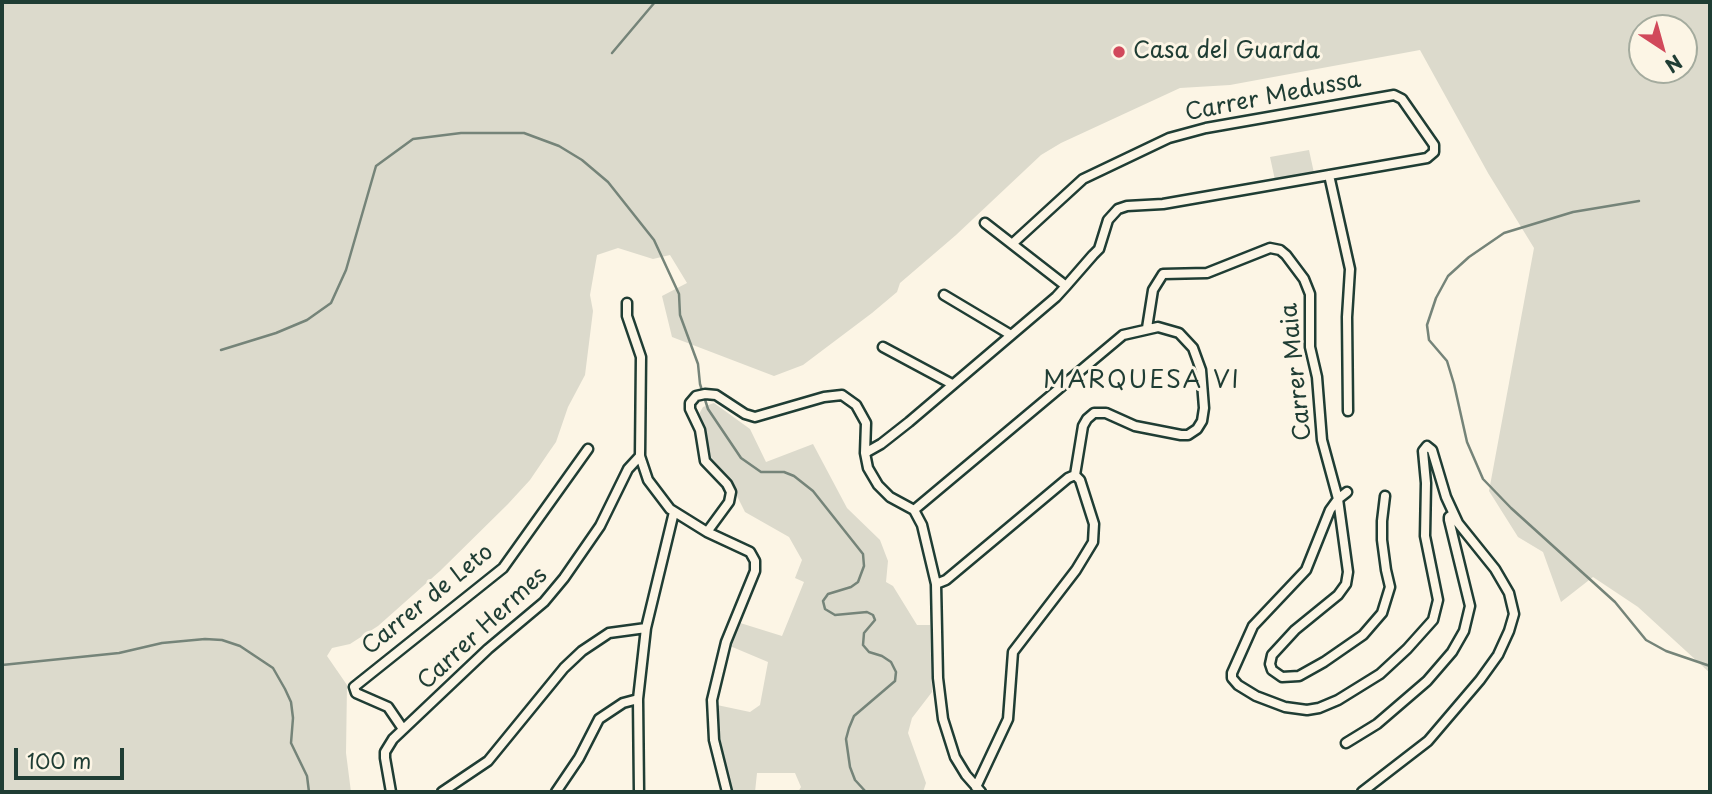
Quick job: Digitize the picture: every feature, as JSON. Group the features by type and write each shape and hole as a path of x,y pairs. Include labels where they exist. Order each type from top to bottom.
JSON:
{"street":[{"name":"Carrer Medussa","path":"865,453 909,422 1045,307 1098,249 1111,216 1122,207 1163,204 1427,158 1434,152 1435,147 1402,99 1394,94 1191,131 1169,138 1083,179 1012,244"},
{"path":"1329,175 1350,269 1347,317 1348,411"},
{"path":"985,223 1066,286"},
{"name":"Carrer Maia","path":"1147,328 1153,290 1163,274 1207,273 1270,248 1282,251 1301,274 1310,294 1310,347 1317,383 1322,440 1338,499"},
{"path":"944,295 1011,335"},
{"path":"626,303 627,316 641,357 640,456 652,487 674,512 707,532 750,552 755,561 754,571 726,642 712,700 714,740 727,792"},
{"path":"707,532 729,502 731,492 727,484 707,465 701,434 690,410 691,400 699,395 716,395 745,414 755,417 824,397 842,395 856,405 866,423 865,453 868,468 878,485 890,497 914,510 925,534 936,584 938,678 943,719 952,751 978,789 1008,719 1010,664 1014,649 1052,603 1093,542 1094,524 1080,481 1075,475 1083,426 1094,413 1106,412 1135,426 1185,436 1196,429 1202,421 1204,408 1199,362 1193,348 1174,330 1158,327 1120,337 914,510"},
{"path":"883,347 952,384"},
{"path":"1347,492 1330,510 1306,570 1256,621 1231,673 1235,682 1246,690 1285,707 1313,709 1353,692 1396,660 1433,620 1438,600 1425,536 1426,483 1423,451 1427,446 1433,450 1453,514 1506,585 1514,606 1509,631 1498,655 1480,680 1428,741 1362,792"},
{"name":"Carrer de Leto","path":"402,729 386,705 354,692 355,684 503,568 588,449"},
{"name":"Carrer Hermes","path":"391,792 386,776 385,752 393,739 488,649 544,603 594,536 628,469 640,456"},
{"path":"936,584 946,580 1075,475"},
{"path":"1338,499 1348,572 1346,584 1338,595 1295,630 1272,655 1272,670 1282,677 1299,677 1324,662 1363,635 1382,613 1391,587 1385,570 1382,540 1385,496"},
{"path":"639,792 638,699 646,628 674,512"},
{"path":"1346,743 1370,729 1422,686 1452,652 1464,631 1470,606 1448,520 1453,514"},
{"path":"442,792 488,761 564,668 582,651 609,633 646,628"},
{"path":"556,792 603,715 623,703 638,699"}],"shaded area":[{"path":"2,2 1710,2 1710,673 1638,607 1593,577 1561,602 1543,552 1518,537 1489,491 1534,248 1488,173 1420,50 1230,85 1180,88 1061,143 1041,155 956,235 900,283 897,292 872,313 803,365 774,376 672,337 662,296 687,283 670,255 653,259 618,248 597,255 590,295 593,311 585,375 568,407 556,442 530,480 440,571 378,626 350,644 332,648 327,656 347,685 346,753 351,792 2,792"},
{"path":"1309,150 1314,173 1275,180 1270,157"},
{"path":"714,403 750,429 766,462 813,444 847,508 880,540 888,561 886,582 893,586 917,625 930,625 932,692 912,718 908,733 926,783 923,792 798,792 801,787 795,773 757,773 755,792 732,792 717,733 717,705 750,712 760,705 768,662 730,646 737,622 782,636 804,582 795,578 802,560 789,537 745,512 730,482 712,463 699,414 703,407"}],"waterway":[{"path":"612,53 655,2"},
{"path":"221,350 307,320 331,303 346,270 376,166 413,139 461,133 524,133 559,146 582,160 608,182 654,240 679,294 680,315 698,364 700,384 708,409 741,458 761,472 784,472 794,476 813,491 863,554 864,566 858,582 828,594 823,601 825,609 835,615 867,612 873,615 875,620 864,633 863,645 869,652 891,662 896,672 895,681 854,716 846,739 850,767 855,780 866,792"},
{"path":"1639,201 1573,212 1504,233 1469,257 1448,276 1436,298 1427,325 1429,340 1447,361 1467,442 1483,479 1511,508 1615,602 1646,640 1666,651 1710,666"},
{"path":"2,665 119,653 162,643 205,639 222,640 240,646 273,668 285,689 291,702 293,718 291,743 307,776 309,792"}],"place":[{"name":"Casa del Guarda","path":"1119,52"}],"district":[{"name":"MARQUESA VI","path":"1142,381"}]}
